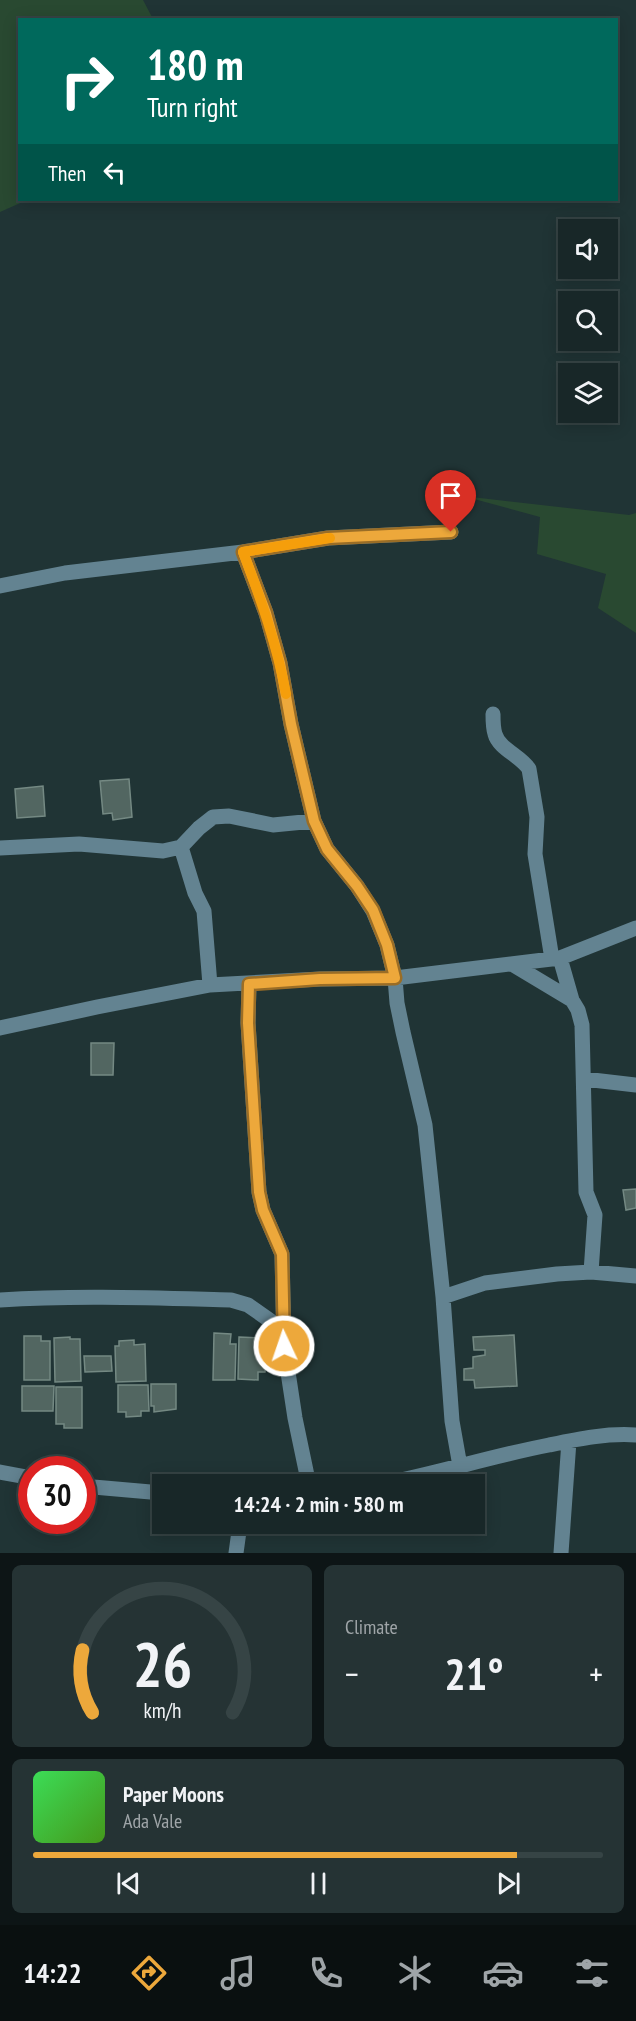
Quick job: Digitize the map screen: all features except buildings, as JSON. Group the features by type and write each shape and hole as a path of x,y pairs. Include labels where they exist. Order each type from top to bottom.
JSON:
{"street":[{"path":"0,586 65,573 243,552 328,538 451,532"},
{"path":"243,552 266,613 280,663 291,724 314,821 327,849 373,910 387,945 395,978 401,1022 425,1125 443,1297 452,1421 460,1466"},
{"path":"493,714 494,733 498,741 529,769 537,817 535,854 556,959 582,1025 586,1192 595,1215 591,1272"},
{"path":"0,848 79,844 163,850 181,847 213,817 230,816 273,825 314,821"},
{"path":"181,847 195,893 204,911 210,985"},
{"path":"0,1028 210,985 320,979 395,978 556,959 574,954 636,928"},
{"path":"512,964 572,1000"},
{"path":"249,984 248,1023 259,1192 263,1210 282,1254 284,1278 282,1329 295,1418 307,1474"},
{"path":"584,1079 636,1085"},
{"path":"443,1297 485,1283 557,1274 591,1272 636,1276"},
{"path":"0,1300 104,1297 231,1300 248,1305 282,1329"},
{"path":"425,1474 513,1452 569,1441 610,1435 636,1436"},
{"path":"561,1553 569,1441"},
{"path":"0,1472 18,1475"},
{"path":"96,1487 152,1492"},
{"path":"236,1553 239,1534"}],"green space":[{"path":"0,0 143,0 152,18 18,18 18,201 25,201 0,212"},
{"path":"463,496 629,515 636,513 636,633 598,608 606,574 537,554 540,517"}],"slow traffic":[{"path":"286,694 266,613 243,552 330,538"}],"route":[{"path":"284,1346 282,1254 270,1229 259,1192 248,1023 249,984 320,979 395,978 387,945 373,910 327,849 314,821 291,724 280,663 266,613 243,552 328,538 451,532"}]}
